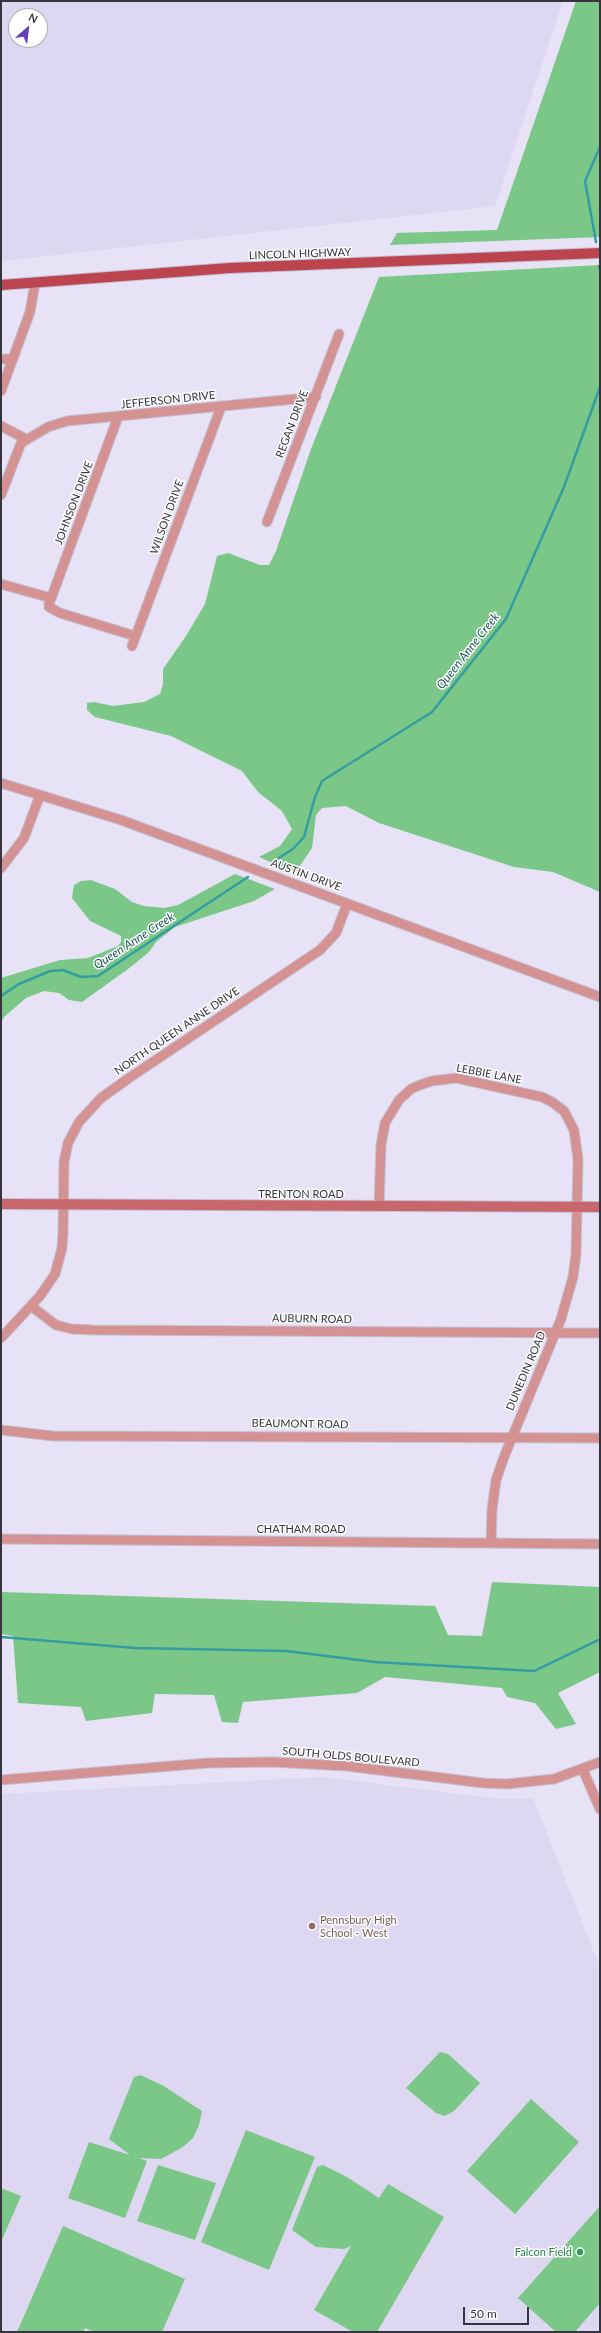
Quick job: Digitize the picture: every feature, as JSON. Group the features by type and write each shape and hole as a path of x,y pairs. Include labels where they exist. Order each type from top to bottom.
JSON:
{"main road":[{"name":"LINCOLN HIGHWAY","path":"1,286 230,268 600,253"},
{"name":"TRENTON ROAD","path":"1,1204 600,1207"}],"street":[{"path":"1,391 30,312 35,283"},
{"name":"REGAN DRIVE","path":"267,522 339,334"},
{"path":"1,359 13,359"},
{"name":"JEFFERSON DRIVE","path":"26,439 48,427 67,421 221,407 316,396"},
{"name":"WILSON DRIVE","path":"132,646 221,407"},
{"name":"JOHNSON DRIVE","path":"51,598 118,417"},
{"path":"1,426 26,439 21,443 14,458 1,495"},
{"path":"1,584 51,598 49,607 60,612 135,636"},
{"name":"AUSTIN DRIVE","path":"1,784 121,820 600,997"},
{"path":"1,868 24,838 40,795"},
{"name":"NORTH QUEEN ANNE DRIVE","path":"1,1338 49,1284 60,1258 63,1233 62,1204 64,1162 68,1143 79,1122 92,1107 129,1078 320,950 336,933 347,904"},
{"name":"LEBBIE LANE","path":"379,1206 382,1132 389,1114 399,1100 411,1089 432,1080 456,1078 542,1097 564,1111 574,1130 577,1141 576,1207"},
{"name":"DUNEDIN ROAD","path":"491,1543 495,1486 512,1437 555,1333 573,1277 576,1207"},
{"name":"AUBURN ROAD","path":"31,1306 56,1325 72,1329 93,1330 600,1333"},
{"name":"BEAUMONT ROAD","path":"1,1430 53,1436 600,1438"},
{"name":"CHATHAM ROAD","path":"1,1539 600,1544"},
{"name":"SOUTH OLDS BOULEVARD","path":"1,1780 208,1763 272,1762 346,1766 500,1784 554,1779 583,1770 600,1762"},
{"path":"583,1770 600,1809"}],"shaded area":[{"path":"1,1 563,1 495,206 1,261"},
{"path":"323,1777 499,1799 533,1798 600,1968 600,2332 1,2332 1,1794"}],"green space":[{"path":"576,1 600,1 600,237 390,245 397,233 497,230"},
{"path":"600,265 600,892 553,872 514,867 379,823 346,806 322,808 316,815 312,848 295,873 259,857 280,846 292,829 282,811 258,792 242,771 171,736 95,717 87,710 87,703 94,702 113,706 144,702 160,694 163,684 163,669 186,636 205,604 217,556 228,553 260,565 269,565 276,551 311,449 379,277"},
{"path":"235,874 275,889 254,901 175,927 156,942 149,952 128,969 82,1002 69,1000 59,993 44,991 26,998 4,1017 1,1023 1,978 60,960 88,958 118,946 121,942 121,936 90,921 72,898 74,885 81,881 91,880 115,889 132,902 144,906 164,908 178,905"},
{"path":"492,1582 600,1587 600,1672 558,1693 576,1724 556,1729 535,1703 507,1697 502,1688 385,1677 357,1693 243,1702 238,1723 222,1722 214,1695 155,1694 152,1713 86,1721 81,1707 18,1703 13,1636 1,1634 1,1592 435,1606 448,1635 482,1636"},
{"path":"440,2052 448,2054 480,2083 454,2111 445,2116 436,2113 406,2088"},
{"path":"140,2075 162,2085 202,2111 199,2125 193,2138 183,2147 161,2159 139,2158 147,2161 125,2218 68,2198 89,2142 130,2155 109,2139 134,2077"},
{"path":"531,2099 579,2142 515,2214 467,2171"},
{"path":"246,2130 315,2157 269,2270 201,2242"},
{"path":"158,2165 216,2183 195,2240 137,2221"},
{"path":"323,2165 347,2177 379,2198 388,2184 444,2217 377,2332 353,2332 314,2310 351,2246 344,2249 316,2247 292,2230 317,2167"},
{"path":"1,2188 21,2196 1,2242"},
{"name":"Falcon Field","path":"600,2206 600,2303 575,2332 556,2332 518,2298"},
{"path":"63,2226 185,2279 162,2332 94,2332 85,2328 83,2332 17,2332"}],"waterway":[{"name":"Queen Anne Creek","path":"596,242 585,181 600,147"},
{"name":"Queen Anne Creek","path":"599,266 600,270"},
{"name":"Queen Anne Creek","path":"274,861 293,849 304,837 315,797 322,781 432,712 506,619 564,487 600,387"},
{"name":"Queen Anne Creek","path":"1,996 19,984 50,971 63,970 81,977 98,976 248,877"},
{"path":"1,1637 135,1648 286,1651 375,1662 534,1671 598,1640"}],"place":[{"name":"Pennsbury High School - West","path":"312,1926"},
{"name":"Falcon Field","path":"580,2252"}]}
